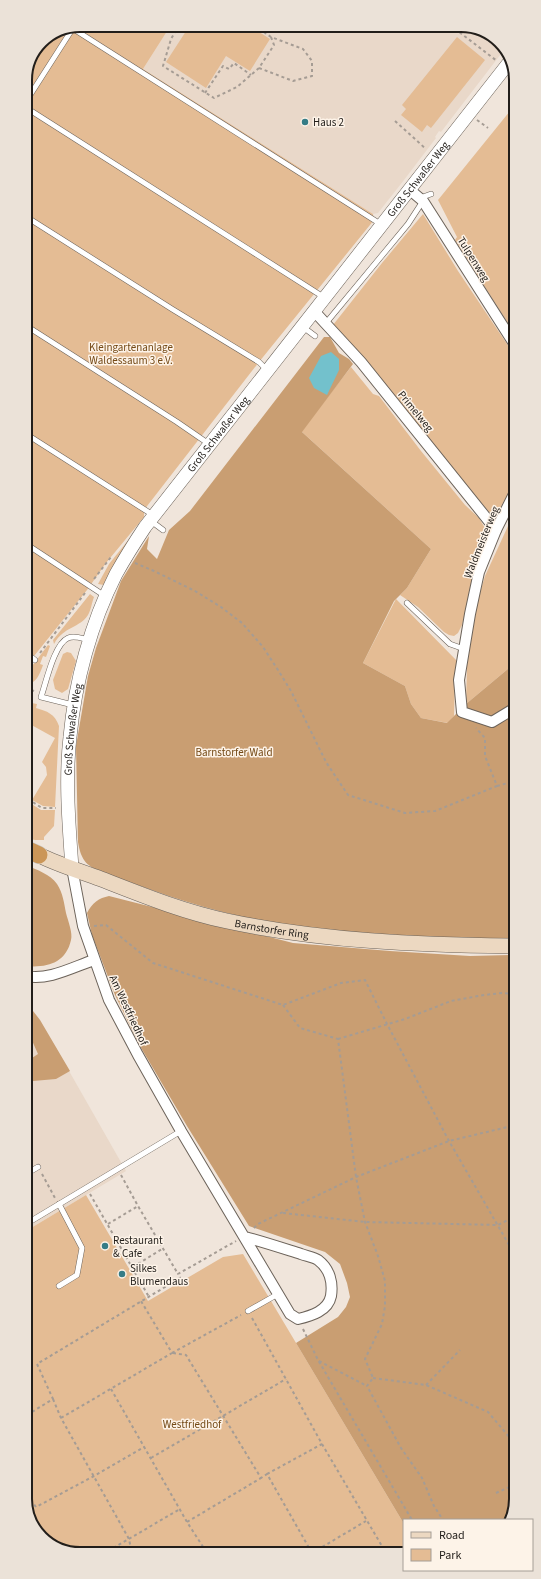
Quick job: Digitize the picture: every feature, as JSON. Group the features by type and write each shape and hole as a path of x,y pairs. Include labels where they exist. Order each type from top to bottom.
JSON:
{"main road":[{"name":"Barnstorfer Ring","path":"32,852 127,890 197,914 227,922 306,934 393,942 509,946"}],"street":[{"name":"Groß Schwaßer Weg","path":"72,868 68,758 74,705 90,640 106,596 124,558 152,518 301,326 382,225 418,196 507,66"},
{"name":"Tulpenweg","path":"418,196 509,337"},
{"name":"Primelweg","path":"314,311 361,362 496,530"},
{"name":"Waldmeisterweg","path":"509,504 496,530 480,572 470,614 459,680 462,712 492,722 509,712"},
{"name":"Am Westfriedhof","path":"72,868 83,926 109,1000 138,1056 181,1131 245,1236 290,1314 298,1319"},
{"path":"32,977 49,976 94,960"},
{"path":"245,1236 318,1260 329,1273 333,1285 330,1301 322,1310 310,1316 298,1319"}],"lane":[{"path":"79,32 382,225"},
{"path":"32,92 69,33"},
{"path":"32,111 324,298"},
{"path":"326,323 408,224 418,196 431,194"},
{"path":"32,220 172,310 258,362 267,370"},
{"path":"301,326 315,336"},
{"path":"32,329 178,422 210,445"},
{"path":"32,438 152,518 162,530"},
{"path":"32,548 106,596"},
{"path":"406,603 450,644 464,649"},
{"path":"74,705 41,697 56,653 61,643 68,638 76,637 90,640"},
{"path":"32,1220 181,1131"},
{"path":"32,1170 38,1167"},
{"path":"59,1204 82,1248 76,1275 59,1286"},
{"path":"248,1311 278,1294"}],"path":[{"path":"176,32 171,39 163,66 214,98 237,86 259,68 274,45 271,37"},
{"path":"259,68 293,81 312,76 312,61 303,49 271,37 264,32"},
{"path":"459,32 489,55"},
{"path":"205,93 223,66 229,69 234,63 251,75"},
{"path":"475,118 488,128"},
{"path":"395,121 428,150"},
{"path":"124,558 195,591 242,624 263,647 278,670 291,691 326,762 348,795 405,813 435,811 509,783"},
{"path":"476,728 485,738 485,756 497,786"},
{"path":"32,802 42,808 57,808"},
{"path":"83,926 106,925 153,963 283,1005 300,1028 338,1039 405,1019 451,1001 484,995 509,994"},
{"path":"283,1005 341,983 365,980 386,1024 449,1141 509,1245"},
{"path":"338,1039 356,1177 365,1222 378,1256 385,1281 385,1306 382,1324 365,1359 373,1378"},
{"path":"178,1274 245,1236 258,1224 356,1177 449,1141 509,1127"},
{"path":"32,1161 35,1161 59,1204"},
{"path":"118,1169 162,1249 180,1278 37,1364 61,1418 129,1539 131,1547"},
{"path":"85,1189 134,1267 149,1297"},
{"path":"108,1224 138,1206"},
{"path":"281,1213 365,1222 498,1225 509,1220"},
{"path":"134,1267 162,1249"},
{"path":"141,1301 172,1353"},
{"path":"61,1418 172,1353 248,1311 322,1444 382,1547"},
{"path":"298,1319 318,1360 411,1519"},
{"path":"426,1385 460,1350"},
{"path":"172,1353 186,1355 261,1478"},
{"path":"318,1360 368,1386 401,1448 422,1478 434,1506 442,1519"},
{"path":"373,1378 426,1385 488,1412 509,1437"},
{"path":"368,1386 373,1378"},
{"path":"151,1458 286,1379"},
{"path":"111,1389 187,1522 203,1547"},
{"path":"32,1412 53,1399"},
{"path":"187,1522 267,1474 322,1444"},
{"path":"32,1502 36,1507 144,1447"},
{"path":"267,1474 309,1547"},
{"path":"496,1493 509,1487"},
{"path":"115,1547 180,1509"},
{"path":"322,1547 367,1521"}],"shaded area":[{"path":"167,32 464,32 485,38 501,54 441,132 439,131 435,137 436,138 378,213 373,214 143,69"},
{"path":"32,1010 40,1020 126,1171 32,1227"}],"green space":[{"name":"Kleingartenanlage Waldessaum 3 e.V.","path":"167,32 143,69 373,214 374,220 259,362 144,510 144,517 106,563 87,590 32,659 33,70 40,53 46,46 53,40 70,33"},
{"path":"185,32 259,32 270,39 250,71 226,56 206,88 166,62"},
{"path":"457,37 485,60 431,128 427,125 422,132 401,115 406,109 402,105"},
{"path":"509,112 509,325 455,240 457,237 438,200"},
{"path":"423,214 458,271 509,347 509,492 498,512 495,514 489,512 333,325"},
{"name":"Barnstorfer Wald","path":"324,337 330,337 339,353 349,359 353,364 302,432 431,549 407,588 394,601 363,663 405,686 411,704 421,718 447,723 466,704 509,668 509,939 451,938 365,933 252,919 221,912 152,890 101,872 87,864 82,857 78,842 76,746 88,676 96,648 121,581 149,536 147,549 157,559 169,530 190,511"},
{"path":"351,367 373,394 379,396 465,505 479,518 489,535 478,561 462,625 458,633 454,636 444,632 418,607 400,595 407,588 431,549 301,431"},
{"path":"509,524 509,668 466,704 467,666 472,619 485,576"},
{"path":"130,538 104,585 98,584 109,564"},
{"path":"90,594 94,597 88,615 81,622 62,634 54,644 53,640"},
{"path":"396,599 459,663 455,679 454,716 448,723 421,718 411,704 405,686 363,663"},
{"path":"48,645 50,646 46,657 43,656 40,664 43,665 39,675 32,682 32,666"},
{"path":"67,652 71,653 76,661 68,689 62,693 55,689 53,680 63,654"},
{"path":"32,703 37,704 36,708 44,710 53,716 59,726 55,807 43,806 32,800 47,775 46,767 42,762 55,738 32,725"},
{"path":"32,804 41,810 55,810 54,826 44,837 44,840 32,839"},
{"path":"32,868 47,875 59,887 71,930 71,940 68,948 60,959 48,965 32,966"},
{"path":"109,896 293,943 470,956 509,955 509,1506 504,1519 403,1519 403,1522 296,1343 338,1317 346,1307 350,1297 340,1264 325,1252 249,1226 187,1126 140,1046 115,995 92,935 87,913 91,906 102,898"},
{"path":"32,1010 40,1020 70,1071 56,1079 33,1081 32,1058 38,1054 32,1040"},
{"name":"Westfriedhof","path":"86,1195 148,1301 223,1257 243,1254 403,1522 403,1547 77,1547 56,1541 44,1531 36,1518 32,1506 32,1227"}],"water":[{"path":"331,352 339,359 339,370 327,395 314,388 309,378 321,356"}],"place":[{"name":"Haus 2","path":"305,122"},
{"name":"Restaurant & Cafe","path":"105,1246"},
{"name":"Silkes Blumendaus","path":"122,1274"}]}
